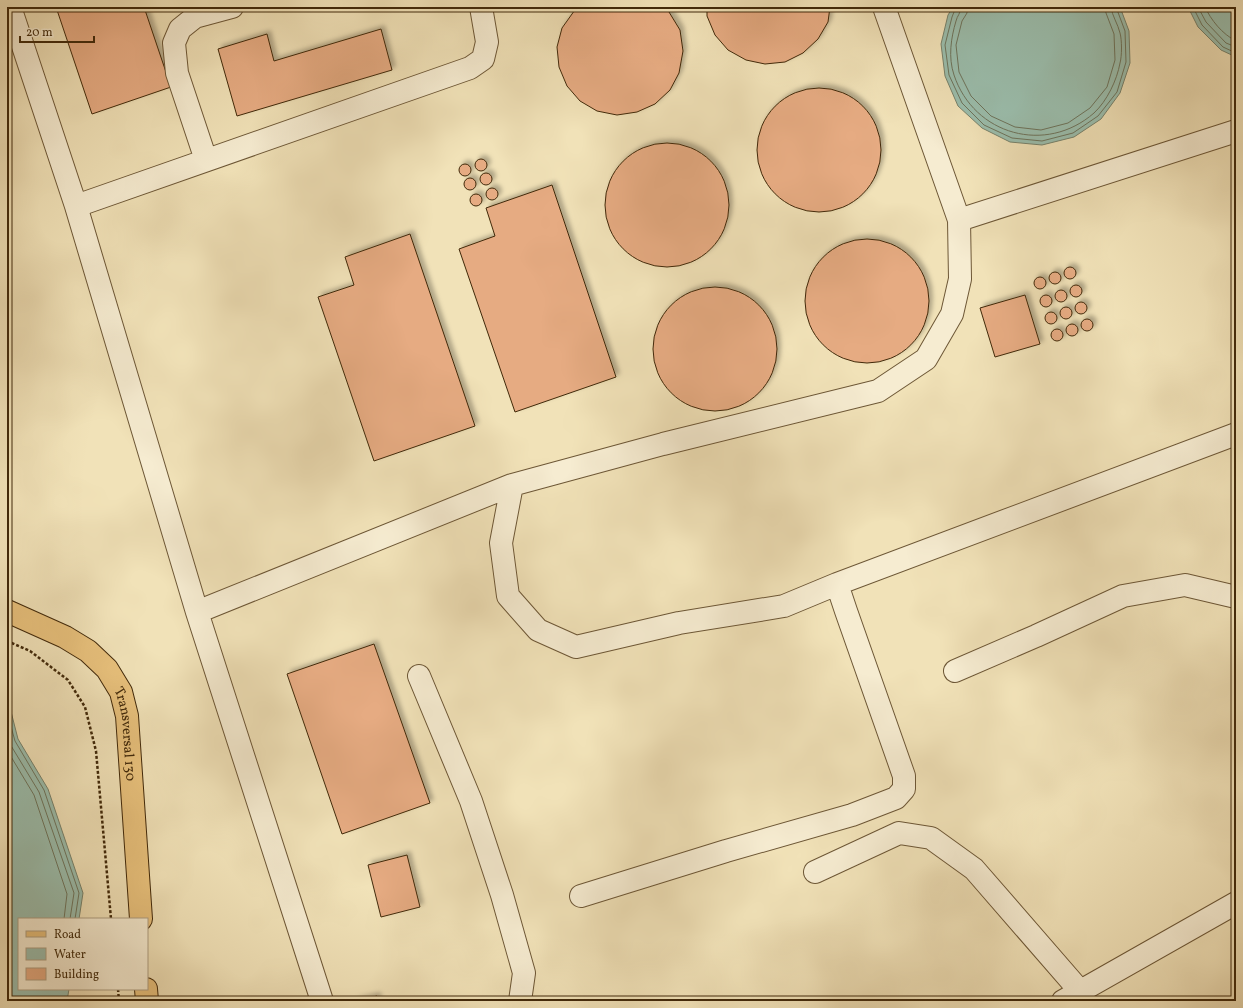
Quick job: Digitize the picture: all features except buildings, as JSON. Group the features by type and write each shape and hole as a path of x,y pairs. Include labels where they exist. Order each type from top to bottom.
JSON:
{"main road":[{"name":"Transversal 130","path":"7,611 65,637 88,651 107,669 121,692 127,716 141,918"},
{"path":"146,990 147,1001"}],"street":[{"path":"10,7 76,206 197,612 322,1001"},
{"path":"206,160 177,73 174,43 180,29 195,17 232,7"},
{"path":"76,206 470,68 482,59 487,42 481,7"},
{"path":"197,612 512,486 663,444 878,391 926,359 952,314 960,279 960,220 884,7"},
{"path":"960,220 1236,132"},
{"path":"512,486 501,543 508,596 538,630 576,647 679,622 784,606 837,584 1236,434"},
{"path":"581,896 726,851 852,815 896,798 904,789 904,776 837,584"},
{"path":"955,671 1123,596 1185,585 1236,597"},
{"path":"419,676 471,802 502,895 524,973 520,1001"},
{"path":"815,872 899,833 931,838 974,869 1072,996 1236,904"}],"path":[{"path":"7,641 30,651 68,680 85,707 96,751 111,918"},
{"path":"118,990 119,1001"}],"water":[{"path":"953,7 1120,7 1129,31 1130,63 1120,93 1101,119 1074,137 1042,145 1010,142 982,128 958,106 945,76 941,44 948,15"},
{"path":"1188,7 1236,7 1236,57 1221,50 1198,27"},
{"path":"7,696 18,739 48,789 83,893 79,918 18,918 18,990 69,990 67,1001 7,1001"}]}
